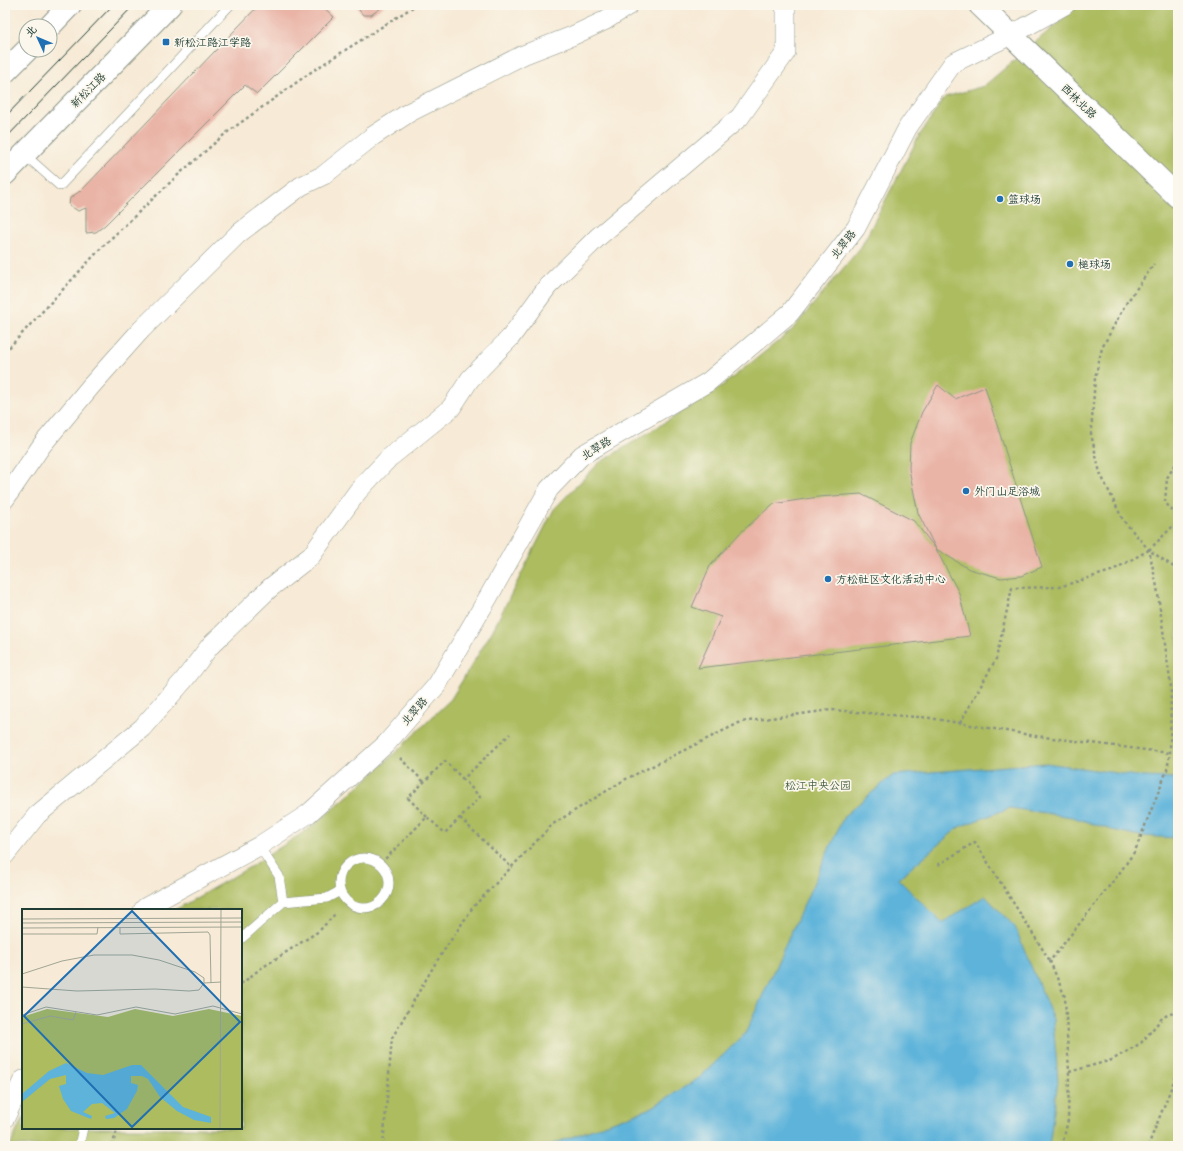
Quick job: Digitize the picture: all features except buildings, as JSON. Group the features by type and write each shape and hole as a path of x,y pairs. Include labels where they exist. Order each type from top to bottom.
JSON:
{"main road":[{"path":"58,18 70,5"},
{"name":"新松江路","path":"5,174 170,5"},
{"name":"西林北路","path":"980,5 1178,197"},
{"path":"5,72 18,58"}],"street":[{"path":"5,499 42,445 91,386 141,330 238,234 301,186 324,175 373,136 410,112 523,55 572,36 604,21 629,5"},
{"path":"5,855 38,815 142,728 184,680 210,646 270,588 311,556 358,491 389,458 451,408 470,379 510,338 548,286 598,237 740,117 786,52 786,10 784,5"},
{"name":"北翠路","path":"144,909 259,846 308,814 386,744 437,684 489,596 549,489 582,455 708,382 790,313 856,228 908,127 953,63 1011,35 1065,5"},
{"path":"5,1118 22,1082"}],"lane":[{"path":"24,154 60,186 230,5"},
{"path":"259,846 279,876 283,902"},
{"path":"366,857 381,863 389,877 388,893 383,899 377,905 362,908 354,906 347,901 340,891 339,883 340,875 344,867 357,858 366,857"},
{"path":"242,938 283,902 327,898 340,891"},
{"path":"78,1146 83,1129"}],"path":[{"path":"5,352 102,247 178,175 225,134 311,72 416,5"},
{"path":"1154,264 1125,305 1102,348 1095,378 1091,434 1100,473 1123,520 1149,550 1178,570"},
{"path":"960,723 996,659 1012,588 1058,588 1111,571 1149,550 1178,519 1165,502 1167,478 1178,460"},
{"path":"1050,961 1118,876 1135,851 1167,770 1170,753 1171,687 1157,587 1149,550"},
{"path":"383,1146 392,1038 435,964 473,907 554,824 626,779 740,722 830,710 930,718 1036,736 1170,753"},
{"path":"463,779 510,734"},
{"path":"386,744 424,782"},
{"path":"445,761 480,797 445,833 408,798 424,782 445,761"},
{"path":"381,863 427,817"},
{"path":"460,817 512,867"},
{"path":"938,865 975,842 1050,961 1065,997 1069,1072 1068,1120 1062,1146"},
{"path":"242,983 260,969 319,931 347,901"},
{"path":"1069,1072 1112,1060 1141,1043 1164,1017 1178,1011"},
{"path":"1148,1146 1178,1071"},
{"path":"112,1146 118,1129"}],"green space":[{"name":"松江中央公园","path":"1082,5 1178,5 1178,1146 10,1146 22,1119 22,1129 242,1129 242,909 177,909 250,867 313,826 374,773 451,699 493,630 554,509 599,463 713,393 791,331 861,247 919,136 945,97 984,86 1072,11"}],"water":[{"path":"1046,763 1144,777 1178,778 1178,838 1140,836 1112,830 1072,817 1010,808 959,827 898,879 942,923 985,896 1015,927 1053,1019 1058,1081 1049,1146 547,1146 651,1108 699,1078 745,1034 844,816 893,775"}],"tram line":[{"path":"5,117 113,5"},
{"path":"5,139 134,5"}],"place":[{"name":"新松江路江学路","path":"166,42"},
{"name":"篮球场","path":"1000,199"},
{"name":"槌球场","path":"1070,264"},
{"name":"外门山足浴城","path":"966,491"},
{"name":"方松社区文化活动中心","path":"828,579"}]}
